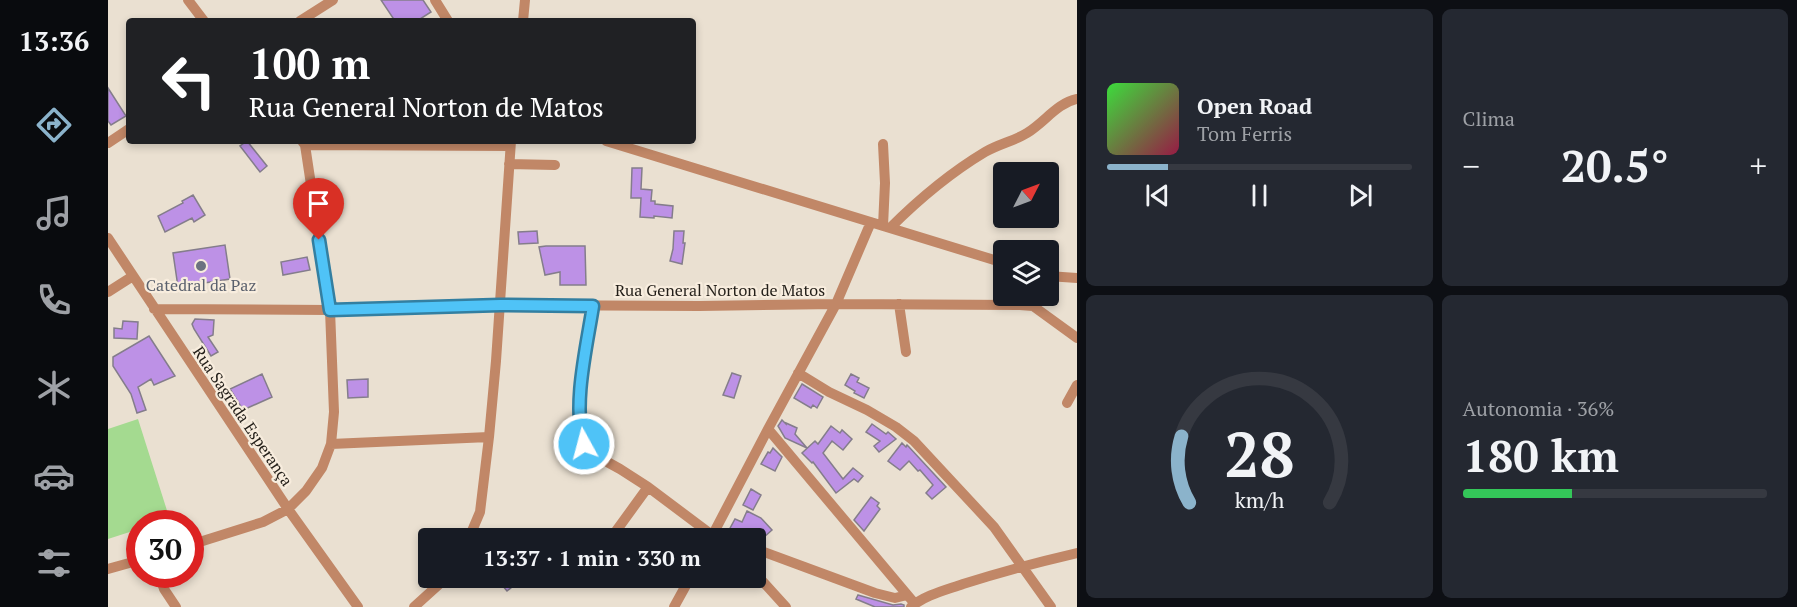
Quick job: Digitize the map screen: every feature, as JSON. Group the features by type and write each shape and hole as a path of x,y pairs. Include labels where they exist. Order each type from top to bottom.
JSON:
{"street":[{"path":"188,0 202,18"},
{"path":"305,18 333,0"},
{"path":"435,0 446,18"},
{"path":"522,18 525,0"},
{"path":"887,227 942,181 984,153 1028,132 1060,106 1077,99"},
{"path":"108,143 126,131"},
{"path":"204,541 263,522 288,509 306,491 322,468 331,444 334,412 330,310 304,144"},
{"path":"473,528 480,512 489,437 510,144"},
{"path":"616,144 993,260"},
{"path":"883,144 887,227"},
{"path":"509,164 555,165"},
{"path":"718,528 768,429 836,304 871,222"},
{"name":"Rua Sagrada Esperança","path":"108,238 288,509 358,607"},
{"path":"108,292 133,276"},
{"path":"1059,277 1077,278"},
{"name":"Rua General Norton de Matos","path":"154,309 330,310 500,305 993,302"},
{"path":"899,304 906,352"},
{"path":"593,306 580,398 580,432 584,444 591,453 648,487 700,528"},
{"path":"1041,306 1077,338"},
{"path":"798,373 829,392 897,427 914,441 994,527 1051,607"},
{"path":"1067,403 1077,385"},
{"path":"768,429 911,602"},
{"path":"331,444 489,437"},
{"path":"618,528 648,487"},
{"path":"766,553 875,593 911,602 1023,565 1077,553"},
{"path":"108,569 126,564"},
{"path":"766,585 786,607"},
{"path":"164,588 176,607"},
{"path":"414,607 435,588"},
{"path":"674,607 684,588"}],"green space":[{"path":"138,419 167,510 126,510 126,533 108,539 108,429"}],"building":[{"path":"381,0 423,0 431,12 422,18 393,18"},
{"path":"108,88 126,116 111,125 108,121"},
{"path":"249,144 267,166 260,172 240,146"},
{"path":"632,168 642,168 641,189 652,190 651,201 655,201 655,204 673,206 672,218 640,217 641,198 631,198"},
{"path":"193,195 205,215 194,222 192,218 165,232 158,216"},
{"path":"537,231 538,243 519,244 518,232"},
{"path":"674,231 684,231 682,264 670,261"},
{"name":"Catedral da Paz","path":"225,245 230,279 178,287 173,253"},
{"path":"585,246 586,285 560,285 560,272 545,275 539,247"},
{"path":"307,257 310,270 283,275 281,262"},
{"path":"195,319 214,320 213,335 208,337 218,352 211,356 194,329 192,324"},
{"path":"123,321 138,322 137,339 114,338 114,328 122,329"},
{"path":"149,336 175,376 154,385 151,379 138,387 146,410 137,413 131,394 113,366 113,357"},
{"path":"732,373 741,376 734,398 723,395"},
{"path":"262,374 272,397 243,410 230,389"},
{"path":"851,374 859,378 857,382 869,388 864,398 845,385"},
{"path":"368,379 368,397 348,398 347,380"},
{"path":"802,384 823,397 817,408 813,405 811,408 794,398"},
{"path":"782,420 797,428 795,434 807,448 785,438 778,426"},
{"path":"872,424 896,439 879,452 874,446 880,441 866,432"},
{"path":"831,426 840,433 842,430 852,439 843,450 832,441 823,453 843,479 853,468 863,476 858,482 854,479 836,493 813,462 802,453 815,441 818,444"},
{"path":"902,443 909,447 946,487 932,499 926,493 933,485 920,470 918,471 909,461 900,470 888,461"},
{"path":"773,448 782,457 775,471 761,464"},
{"path":"751,489 761,495 753,510 743,505"},
{"path":"871,497 879,503 877,506 880,509 864,531 854,520"},
{"path":"747,511 761,518 772,530 766,535 766,528 730,528 735,519 742,522"},
{"path":"858,595 893,605 901,604 904,607 875,607 856,599"}],"place":[{"name":"Catedral da Paz","path":"201,266"}],"route":[{"path":"319,240 330,310 500,305 593,306 580,398 580,432 584,444"}]}
